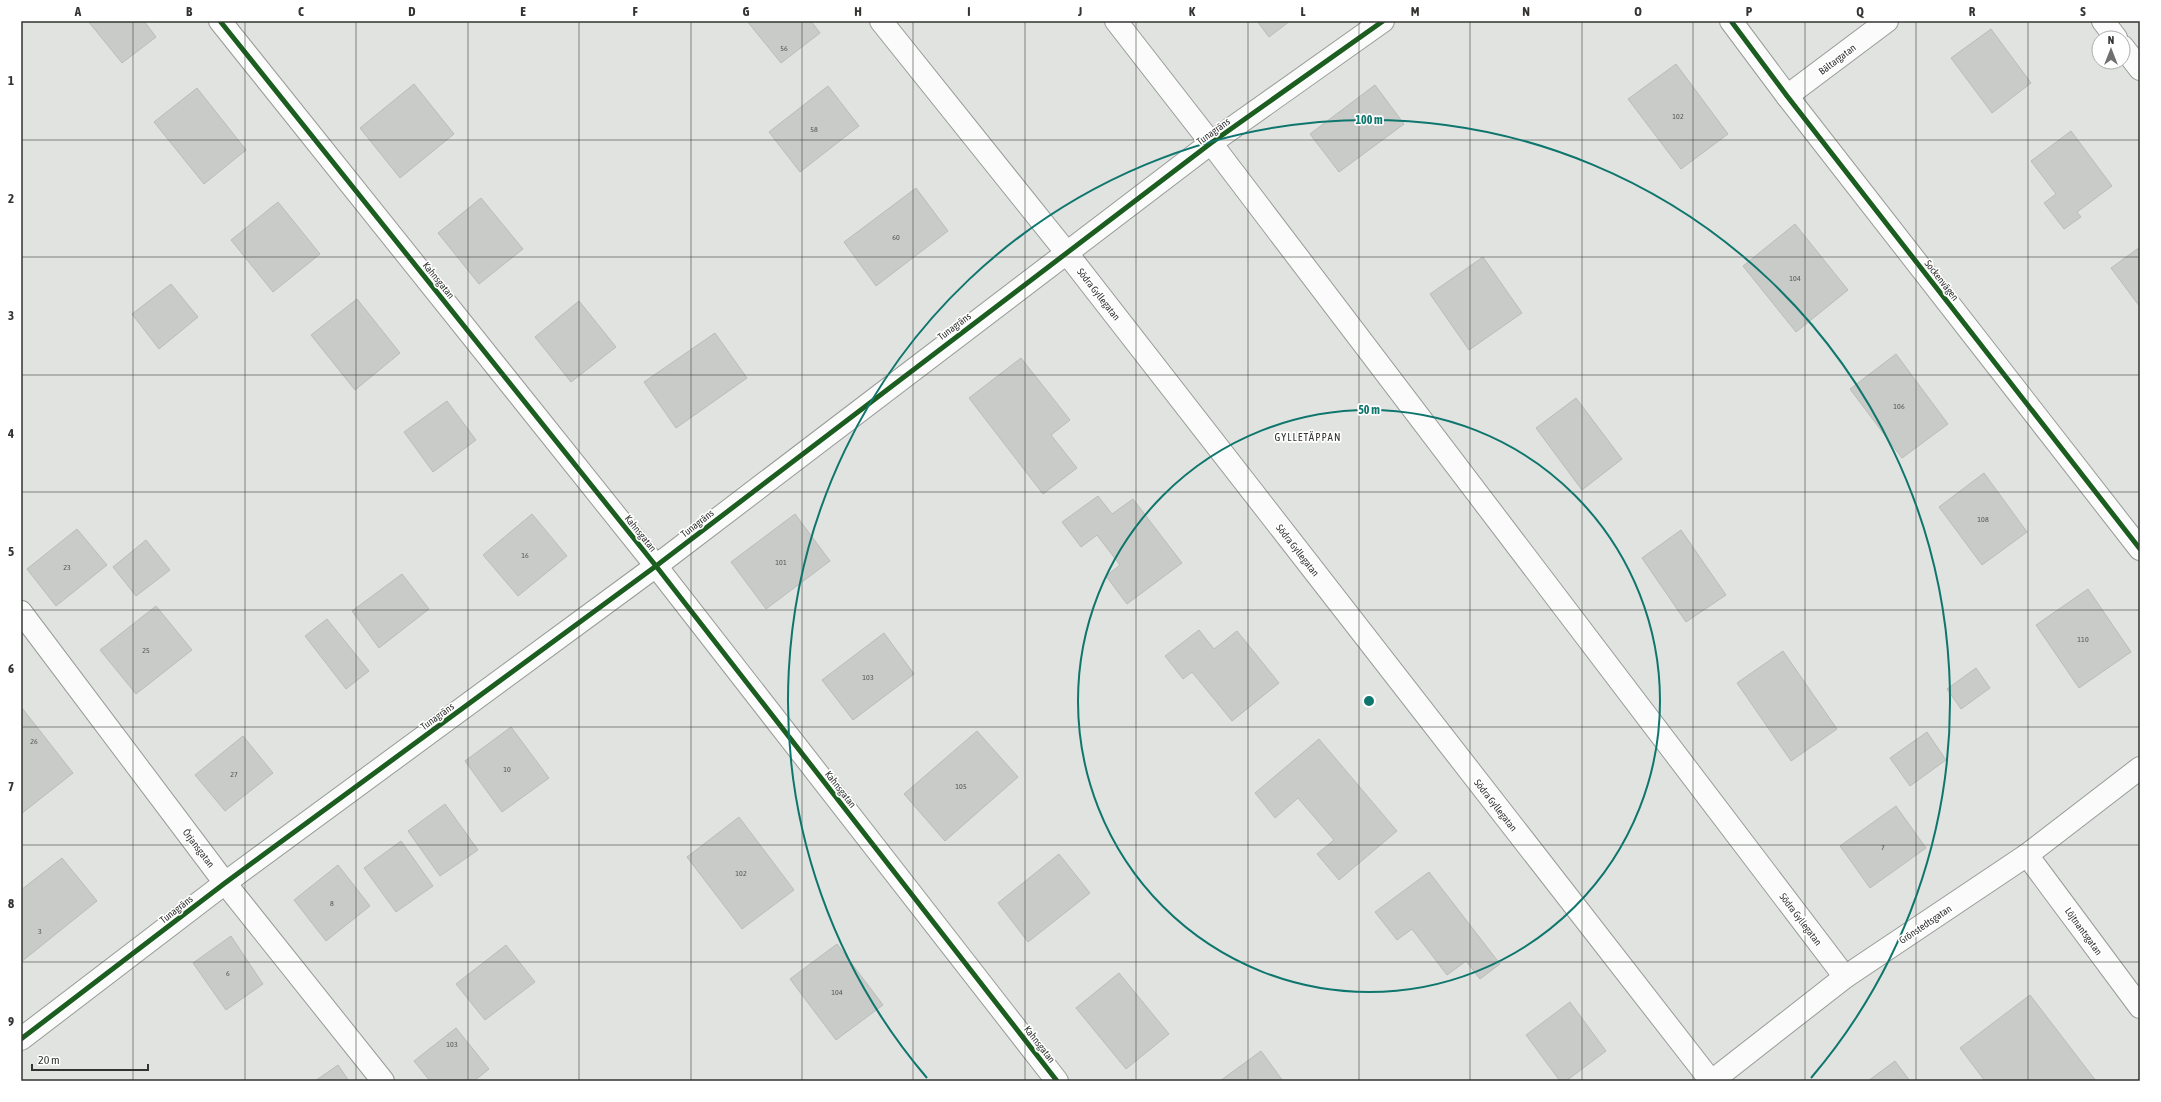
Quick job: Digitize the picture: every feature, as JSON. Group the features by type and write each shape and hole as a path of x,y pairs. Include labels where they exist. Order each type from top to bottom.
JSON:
{"street":[{"name":"Kahnsgatan","path":"220,21 656,566 1057,1081"},
{"name":"Södra Gyllegatan","path":"881,21 1066,252 1711,1081"},
{"name":"Södra Gyllegatan","path":"1116,21 1212,143 1845,977"},
{"name":"Tunagräns","path":"21,1040 225,883 656,566 1066,252 1212,143 1383,21"},
{"name":"Sockenvägen","path":"1731,21 1787,96 2140,550"},
{"name":"Bältargatan","path":"1787,96 1887,21"},
{"path":"2103,21 2110,30"},
{"path":"2131,57 2140,69"},
{"name":"Örjansgatan","path":"21,612 225,883 383,1081"},
{"name":"Grönstedtsgatan","path":"1711,1081 1845,977 2027,855 2140,768"},
{"name":"Löjtnantsgatan","path":"2027,855 2140,1007"}],"building":[{"path":"88,21 144,21 156,37 122,63"},
{"path":"747,21 811,21 820,33 781,63"},
{"path":"1257,21 1290,21 1269,37"},
{"path":"1991,29 2031,83 1992,113 1951,58"},
{"path":"1676,64 1728,134 1681,169 1628,99"},
{"path":"414,84 454,134 400,178 360,128"},
{"path":"1375,85 1404,124 1339,172 1310,134"},
{"path":"828,86 859,126 800,172 769,132"},
{"path":"197,88 246,150 204,184 154,122"},
{"path":"2071,131 2112,186 2077,212 2081,217 2064,229 2044,203 2056,194 2031,161"},
{"path":"916,188 948,231 876,286 844,242"},
{"path":"481,198 523,249 479,284 438,233"},
{"path":"278,202 320,254 273,292 231,240"},
{"path":"1795,224 1848,290 1796,332 1743,266"},
{"path":"2140,247 2140,307 2111,268"},
{"path":"1483,257 1522,313 1469,350 1430,294"},
{"path":"171,284 198,317 159,349 132,314"},
{"path":"357,299 400,353 355,390 311,335"},
{"path":"579,301 616,347 571,382 535,337"},
{"path":"715,333 747,378 676,428 644,382"},
{"path":"1896,354 1948,424 1902,458 1850,389"},
{"path":"1021,358 1070,420 1051,435 1077,468 1043,494 969,398"},
{"path":"1576,398 1622,459 1582,490 1536,428"},
{"path":"447,401 476,440 433,472 404,432"},
{"path":"1984,473 2027,532 1982,565 1939,507"},
{"path":"1098,496 1112,514 1133,499 1182,563 1127,604 1106,576 1120,565 1097,535 1081,547 1062,522"},
{"path":"532,514 567,556 518,596 483,555"},
{"path":"795,514 830,561 766,609 731,562"},
{"path":"77,529 107,565 56,606 27,569"},
{"path":"1681,530 1726,595 1686,622 1642,558"},
{"path":"146,540 170,570 136,596 113,567"},
{"path":"402,574 429,609 379,648 352,611"},
{"path":"2088,589 2131,652 2079,688 2036,625"},
{"path":"156,606 192,650 136,694 100,650"},
{"path":"327,619 369,671 346,689 305,636"},
{"path":"1199,630 1214,649 1237,631 1279,683 1232,721 1192,672 1183,679 1165,656"},
{"path":"884,633 914,674 853,720 822,680"},
{"path":"1783,651 1837,729 1791,761 1737,683"},
{"path":"1976,668 1990,688 1961,709 1947,689"},
{"path":"22,708 73,773 21,814 21,709"},
{"path":"511,727 549,778 502,812 465,761"},
{"path":"977,731 1018,777 945,841 904,794"},
{"path":"1927,732 1946,760 1910,786 1890,758"},
{"path":"243,736 273,773 225,811 195,775"},
{"path":"1319,739 1397,831 1339,880 1317,854 1334,840 1298,798 1275,818 1255,793"},
{"path":"445,804 478,850 440,876 408,831"},
{"path":"1896,806 1926,848 1870,888 1840,846"},
{"path":"739,817 794,890 742,929 687,857"},
{"path":"401,841 433,886 396,912 364,868"},
{"path":"1059,854 1090,893 1028,942 998,903"},
{"path":"62,858 97,901 21,962 21,890"},
{"path":"338,865 370,906 326,941 294,900"},
{"path":"1429,872 1500,964 1480,979 1466,961 1447,975 1412,929 1397,940 1375,912"},
{"path":"231,936 263,984 226,1010 193,963"},
{"path":"837,944 883,1005 836,1040 790,979"},
{"path":"506,945 535,982 485,1020 456,984"},
{"path":"1119,973 1169,1034 1126,1069 1076,1008"},
{"path":"2030,995 2096,1081 1985,1081 1960,1048"},
{"path":"1570,1002 1606,1051 1566,1081 1560,1081 1526,1035"},
{"path":"456,1028 489,1069 474,1081 430,1081 414,1061"},
{"path":"1261,1051 1283,1081 1220,1081"},
{"path":"1895,1061 1910,1081 1868,1081"},
{"path":"338,1065 349,1081 315,1081"}],"cycle path":[{"path":"220,21 656,566 1057,1081"},
{"path":"21,1039 225,883 656,566 1211,143 1383,21"},
{"path":"1731,21 1787,96 2140,549"}],"district":[{"name":"GYLLETÄPPAN","path":"1308,437"}]}
